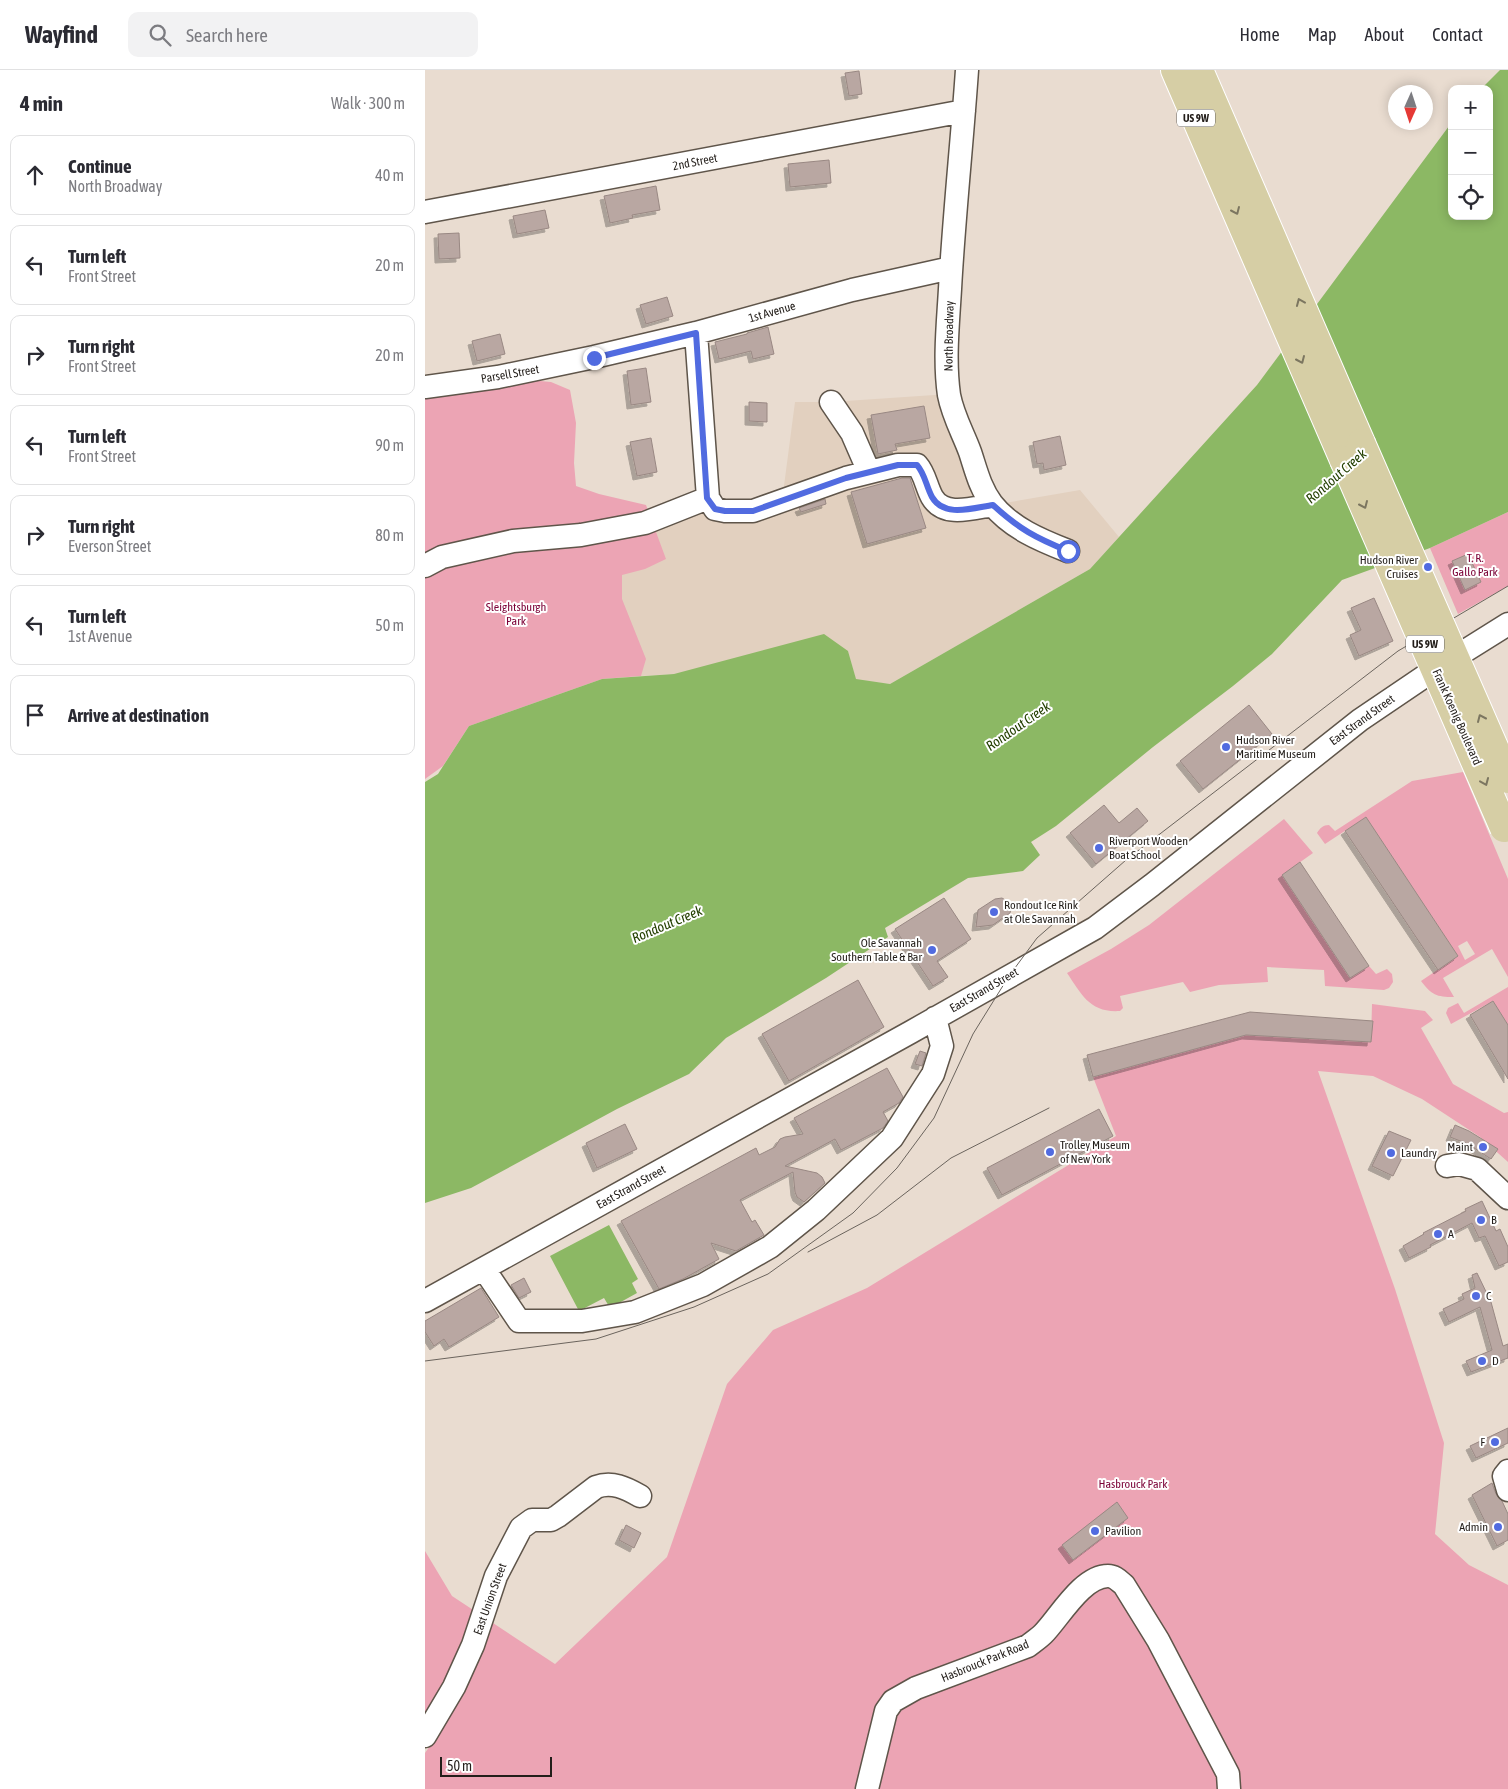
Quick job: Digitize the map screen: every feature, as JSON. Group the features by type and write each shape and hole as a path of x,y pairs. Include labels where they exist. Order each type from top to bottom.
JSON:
{"main road":[{"name":"US 9W","path":"1175,70 1227,162 1353,452"},
{"name":"US 9W","path":"1199,70 1227,162"},
{"name":"Frank Koenig Boulevard","path":"1353,452 1508,779"},
{"name":"Frank Koenig Boulevard","path":"1353,452 1506,832"}],"street":[{"name":"North Broadway","path":"967,70 946,350 949,394 954,416 969,449 983,490 993,505 1023,530 1068,551"},
{"name":"2nd Street","path":"425,212 964,111"},
{"name":"1st Avenue","path":"594,358 696,333 852,290 951,268"},
{"path":"696,333 707,498 715,509 753,511 846,478 898,465 917,465 923,471 932,496 940,506 962,510 993,505"},
{"name":"Parsell Street","path":"425,387 498,377 594,358"},
{"path":"831,402 852,433 869,472"},
{"path":"425,566 442,557 513,541 581,535 645,522 707,498"},
{"name":"East Strand Street","path":"425,1301 1095,928 1360,720 1425,676 1508,624"},
{"path":"484,1269 519,1321 582,1321 635,1312 703,1286 769,1247 816,1210 892,1138 933,1074 942,1046 935,1018"},
{"path":"1447,1166 1459,1164 1477,1169 1508,1198"},
{"path":"1508,1471 1504,1476 1508,1490"},
{"name":"East Union Street","path":"425,1736 454,1687 473,1645 496,1576 521,1528 532,1520 551,1520 596,1487 603,1485 616,1485 640,1496"},
{"name":"Hasbrouck Park Road","path":"867,1789 886,1711 893,1701 916,1688 1028,1646 1043,1634 1081,1588 1108,1576 1116,1578 1124,1585 1158,1640 1228,1774 1229,1789"}],"shaded area":[{"path":"949,394 993,505 1080,490 1119,537 1090,569 890,684 856,680 848,651 674,674 641,676 581,535 715,509 782,501 795,402 831,402"}],"green space":[{"name":"Sleightsburgh Park","path":"498,377 551,382 570,390 576,423 574,463 576,486 599,494 646,505 666,559 645,569 622,575 622,599 646,659 641,676 602,679 469,726 443,766 425,779 425,387"},
{"name":"T. R. Gallo Park","path":"1508,512 1508,586 1458,614 1430,548"},
{"path":"1463,772 1508,879 1508,977 1492,949 1443,978 1454,997 1435,994 1421,981 1458,956 1366,817 1325,844 1317,833 1322,827 1327,825 1335,831 1412,781","holes":["1467,941 1475,954 1465,960 1458,946"]},
{"path":"1284,819 1313,853 1282,875 1350,978 1369,966 1376,974 1387,969 1392,974 1393,982 1389,988 1384,990 1325,986 1324,970 1267,967 1268,982 1219,985 1190,992 1183,982 1120,996 1123,1008 1120,1011 1101,1009 1094,1006 1082,995 1067,973 1111,949 1149,925"},
{"path":"1508,987 1508,1025 1493,1001 1451,1024 1446,1013 1448,1008 1458,1003 1464,1013"},
{"name":"Hasbrouck Park","path":"1372,1004 1425,1011 1433,1020 1421,1028 1453,1084 1504,1113 1508,1112 1508,1162 1480,1137 1422,1099 1373,1076 1318,1071 1395,1289 1444,1443 1435,1534 1469,1565 1508,1585 1508,1789 425,1789 425,1753 443,1727 425,1714 425,1551 452,1596 555,1664 667,1557 727,1384 773,1330 867,1288 1116,1136 1093,1077 1246,1035 1371,1042"}],"water":[{"name":"Rondout Creek","path":"1500,70 1508,70 1508,512 1430,548 1342,580 1272,654 1056,826 1031,842 1040,855 1023,871 968,878 885,928 888,937 826,978 726,1038 689,1074 617,1109 471,1188 425,1203 425,782 438,774 469,726 602,679 674,674 824,634 848,651 856,679 890,684 1090,569 1257,385 1448,127 1448,220 1493,220 1493,85 1485,85"},
{"path":"609,1225 638,1279 632,1283 637,1293 610,1308 604,1298 579,1311 550,1256"}],"building":[{"path":"859,71 862,94 849,96 845,73"},
{"path":"829,160 831,183 790,187 788,164"},
{"path":"656,186 660,210 632,215 633,218 610,223 604,196"},
{"path":"545,210 549,228 517,234 513,216"},
{"path":"459,233 460,258 439,259 438,234"},
{"path":"667,297 673,316 646,324 640,305"},
{"path":"768,327 774,354 753,359 751,351 719,359 715,342"},
{"path":"500,334 505,354 477,361 472,341"},
{"path":"646,368 651,402 631,405 627,371"},
{"path":"749,402 767,403 767,422 749,421"},
{"path":"924,406 930,438 895,444 897,450 878,454 871,415"},
{"path":"1060,436 1066,465 1044,470 1043,463 1037,464 1033,442"},
{"path":"651,438 657,472 637,476 630,442"},
{"path":"902,478 910,478 926,528 867,544 851,492"},
{"path":"825,499 826,504 801,512 799,508"},
{"path":"1468,554 1481,582 1465,590 1452,561"},
{"path":"1374,598 1393,641 1359,656 1350,635 1361,630 1351,608"},
{"name":"Hudson River Maritime Museum","path":"1249,705 1272,734 1203,789 1180,761"},
{"name":"Riverport Wooden Boat School","path":"1104,805 1119,823 1137,808 1148,821 1096,864 1070,833"},
{"path":"1366,817 1458,956 1438,970 1345,831"},
{"path":"1300,862 1369,966 1350,978 1282,875"},
{"name":"Ole Savannah Southern Table & Bar","path":"944,898 971,939 937,961 948,977 933,986 895,929"},
{"name":"Rondout Ice Rink at Ole Savannah","path":"1002,898 1007,901 1011,908 1010,913 993,925 976,927 978,910 995,899"},
{"path":"858,980 884,1027 789,1081 762,1034"},
{"path":"1493,1001 1508,1025 1508,1079 1470,1015"},
{"path":"1250,1012 1373,1021 1371,1042 1246,1035 1093,1077 1087,1055"},
{"path":"920,1051 926,1053 922,1066 915,1064"},
{"path":"887,1068 903,1097 899,1103 883,1112 888,1121 883,1128 841,1150 835,1139 785,1166 817,1173 825,1183 804,1202 797,1197 795,1192 793,1172 740,1200 752,1222 755,1220 764,1235 736,1251 711,1243 719,1259 683,1279 659,1289 621,1221 756,1148 759,1155 775,1147 780,1139 803,1134 794,1118"},
{"name":"Trolley Museum of New York","path":"1099,1109 1113,1136 1002,1195 987,1168"},
{"path":"625,1124 637,1149 597,1168 586,1143"},
{"path":"1455,1125 1469,1131 1498,1149 1491,1159 1468,1144 1450,1137"},
{"name":"Laundry","path":"1389,1131 1411,1140 1393,1176 1372,1166"},
{"path":"1482,1201 1496,1231 1500,1229 1508,1247 1508,1262 1499,1266 1485,1236 1479,1238 1472,1223 1409,1258 1403,1246"},
{"path":"1477,1273 1491,1302 1503,1346 1508,1344 1508,1358 1471,1372 1466,1361 1492,1350 1480,1307 1449,1322 1443,1309 1464,1299 1462,1294 1475,1288 1472,1275"},
{"path":"524,1278 531,1292 519,1298 511,1285"},
{"path":"481,1288 499,1317 449,1347 444,1339 434,1346 425,1332 425,1321"},
{"name":"F","path":"1508,1428 1508,1443 1476,1458 1470,1446"},
{"name":"Admin","path":"1492,1483 1508,1514 1508,1540 1497,1546 1472,1495"},
{"name":"Pavilion","path":"1117,1502 1128,1518 1073,1560 1062,1545"},
{"path":"626,1525 641,1533 634,1548 619,1540"}],"tram line":[{"path":"425,1361 596,1339 694,1307 768,1274 853,1213 897,1168 934,1118 973,1034 1009,976 1037,938 1126,860 1398,651 1508,586"},
{"path":"808,1252 877,1215 951,1158 1049,1108"}],"place":[{"name":"Hudson River Cruises","path":"1428,567"},
{"name":"Hudson River Maritime Museum","path":"1226,747"},
{"name":"Riverport Wooden Boat School","path":"1099,848"},
{"name":"Rondout Ice Rink at Ole Savannah","path":"994,912"},
{"name":"Ole Savannah Southern Table & Bar","path":"932,950"},
{"name":"Maint","path":"1483,1147"},
{"name":"Trolley Museum of New York","path":"1050,1152"},
{"name":"Laundry","path":"1391,1153"},
{"name":"B","path":"1481,1220"},
{"name":"A","path":"1438,1234"},
{"name":"C","path":"1476,1296"},
{"name":"D","path":"1482,1361"},
{"name":"F","path":"1495,1442"},
{"name":"Admin","path":"1498,1527"},
{"name":"Pavilion","path":"1095,1531"}],"route":[{"path":"594,358 696,333 707,498 715,509 753,511 846,478 898,465 917,465 923,471 932,496 940,506 962,510 993,505 1011,522 1023,530 1068,551"}]}
